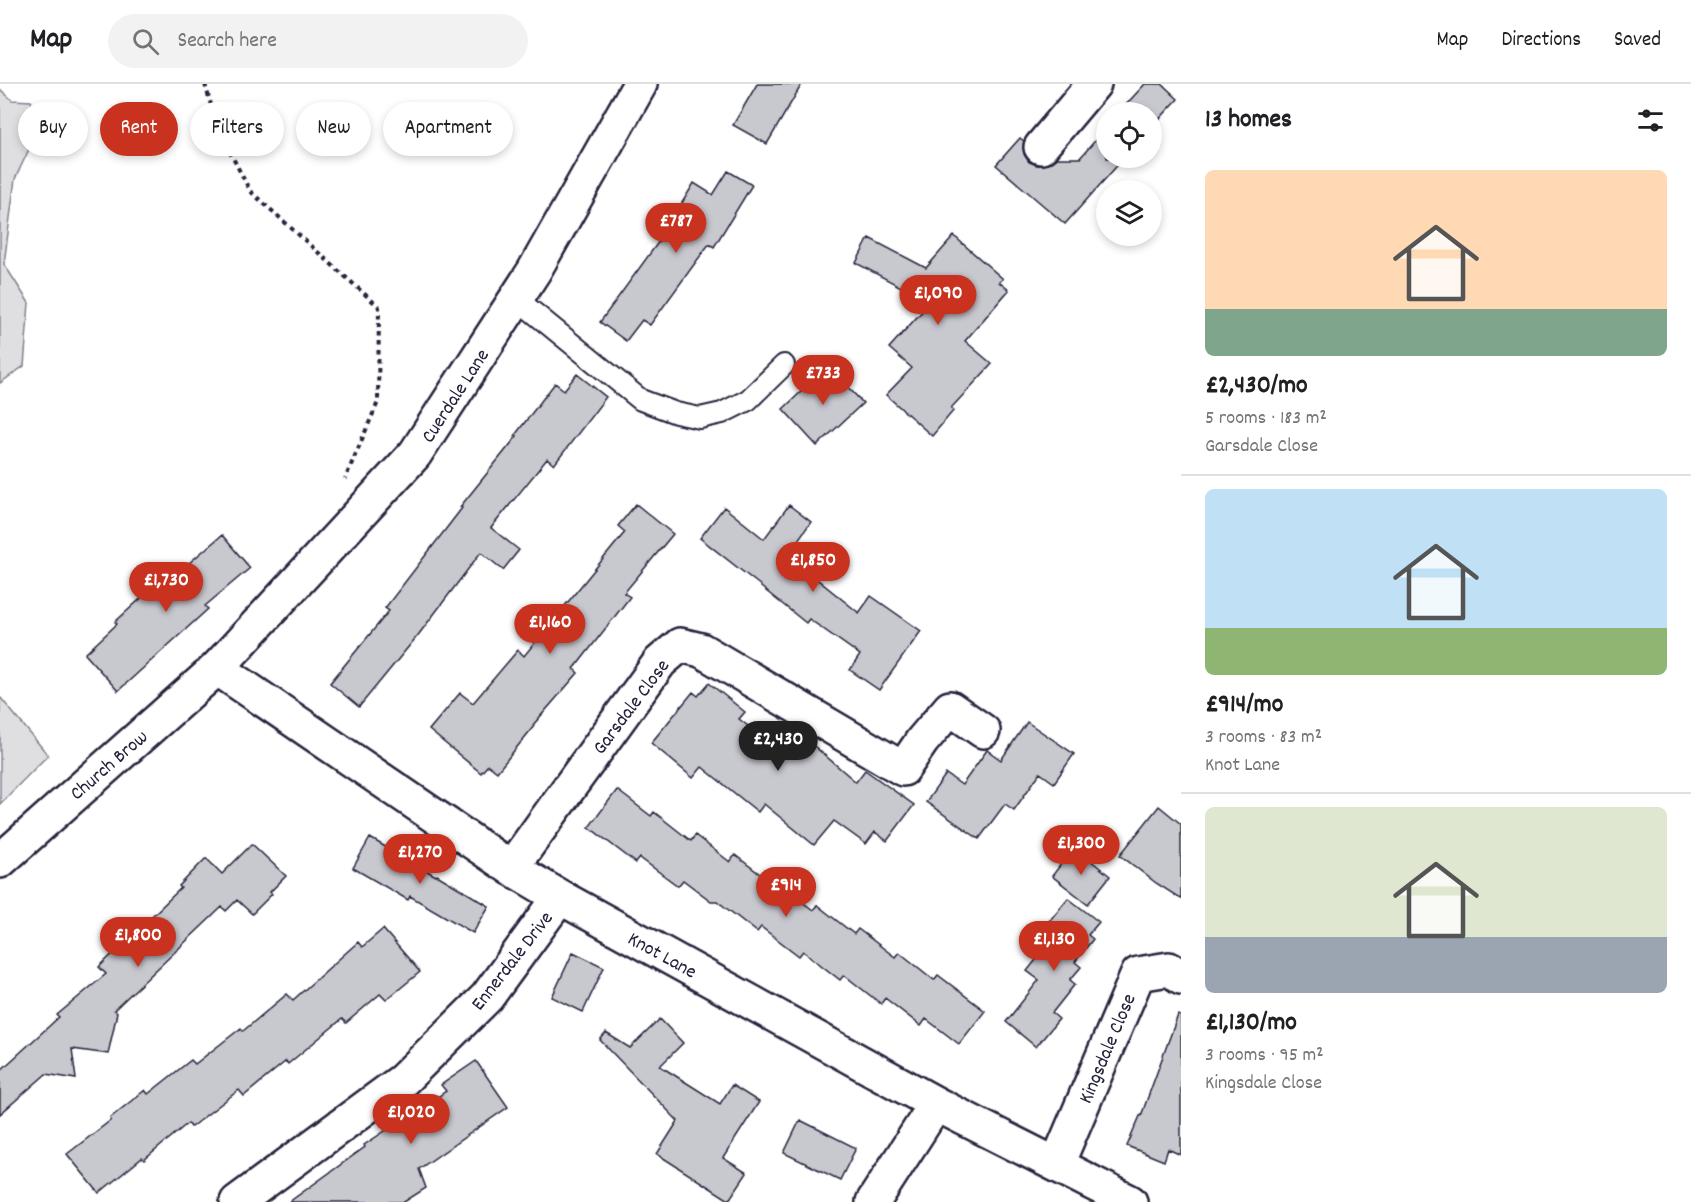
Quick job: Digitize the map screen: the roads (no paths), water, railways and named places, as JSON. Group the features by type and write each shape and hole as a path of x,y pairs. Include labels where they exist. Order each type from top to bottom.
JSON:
{"street":[{"name":"Cuerdale Lane","path":"217,668 415,454 534,271 640,84"},
{"path":"1041,147 1090,86"},
{"name":"Garsdale Close","path":"511,868 660,662 680,645 700,650 903,769 922,741 950,708 983,731"},
{"name":"Church Brow","path":"0,861 217,668"},
{"name":"Knot Lane","path":"217,668 511,868 560,897 936,1104 1130,1202"},
{"name":"Ennerdale Drive","path":"237,1202 403,1080 488,998 560,897"},
{"name":"Kingsdale Close","path":"1057,1164 1138,974 1169,969 1181,977"},
{"path":"873,1202 936,1104"}],"lane":[{"path":"517,298 641,400 676,413 700,418 722,413 748,400 784,365"}]}
